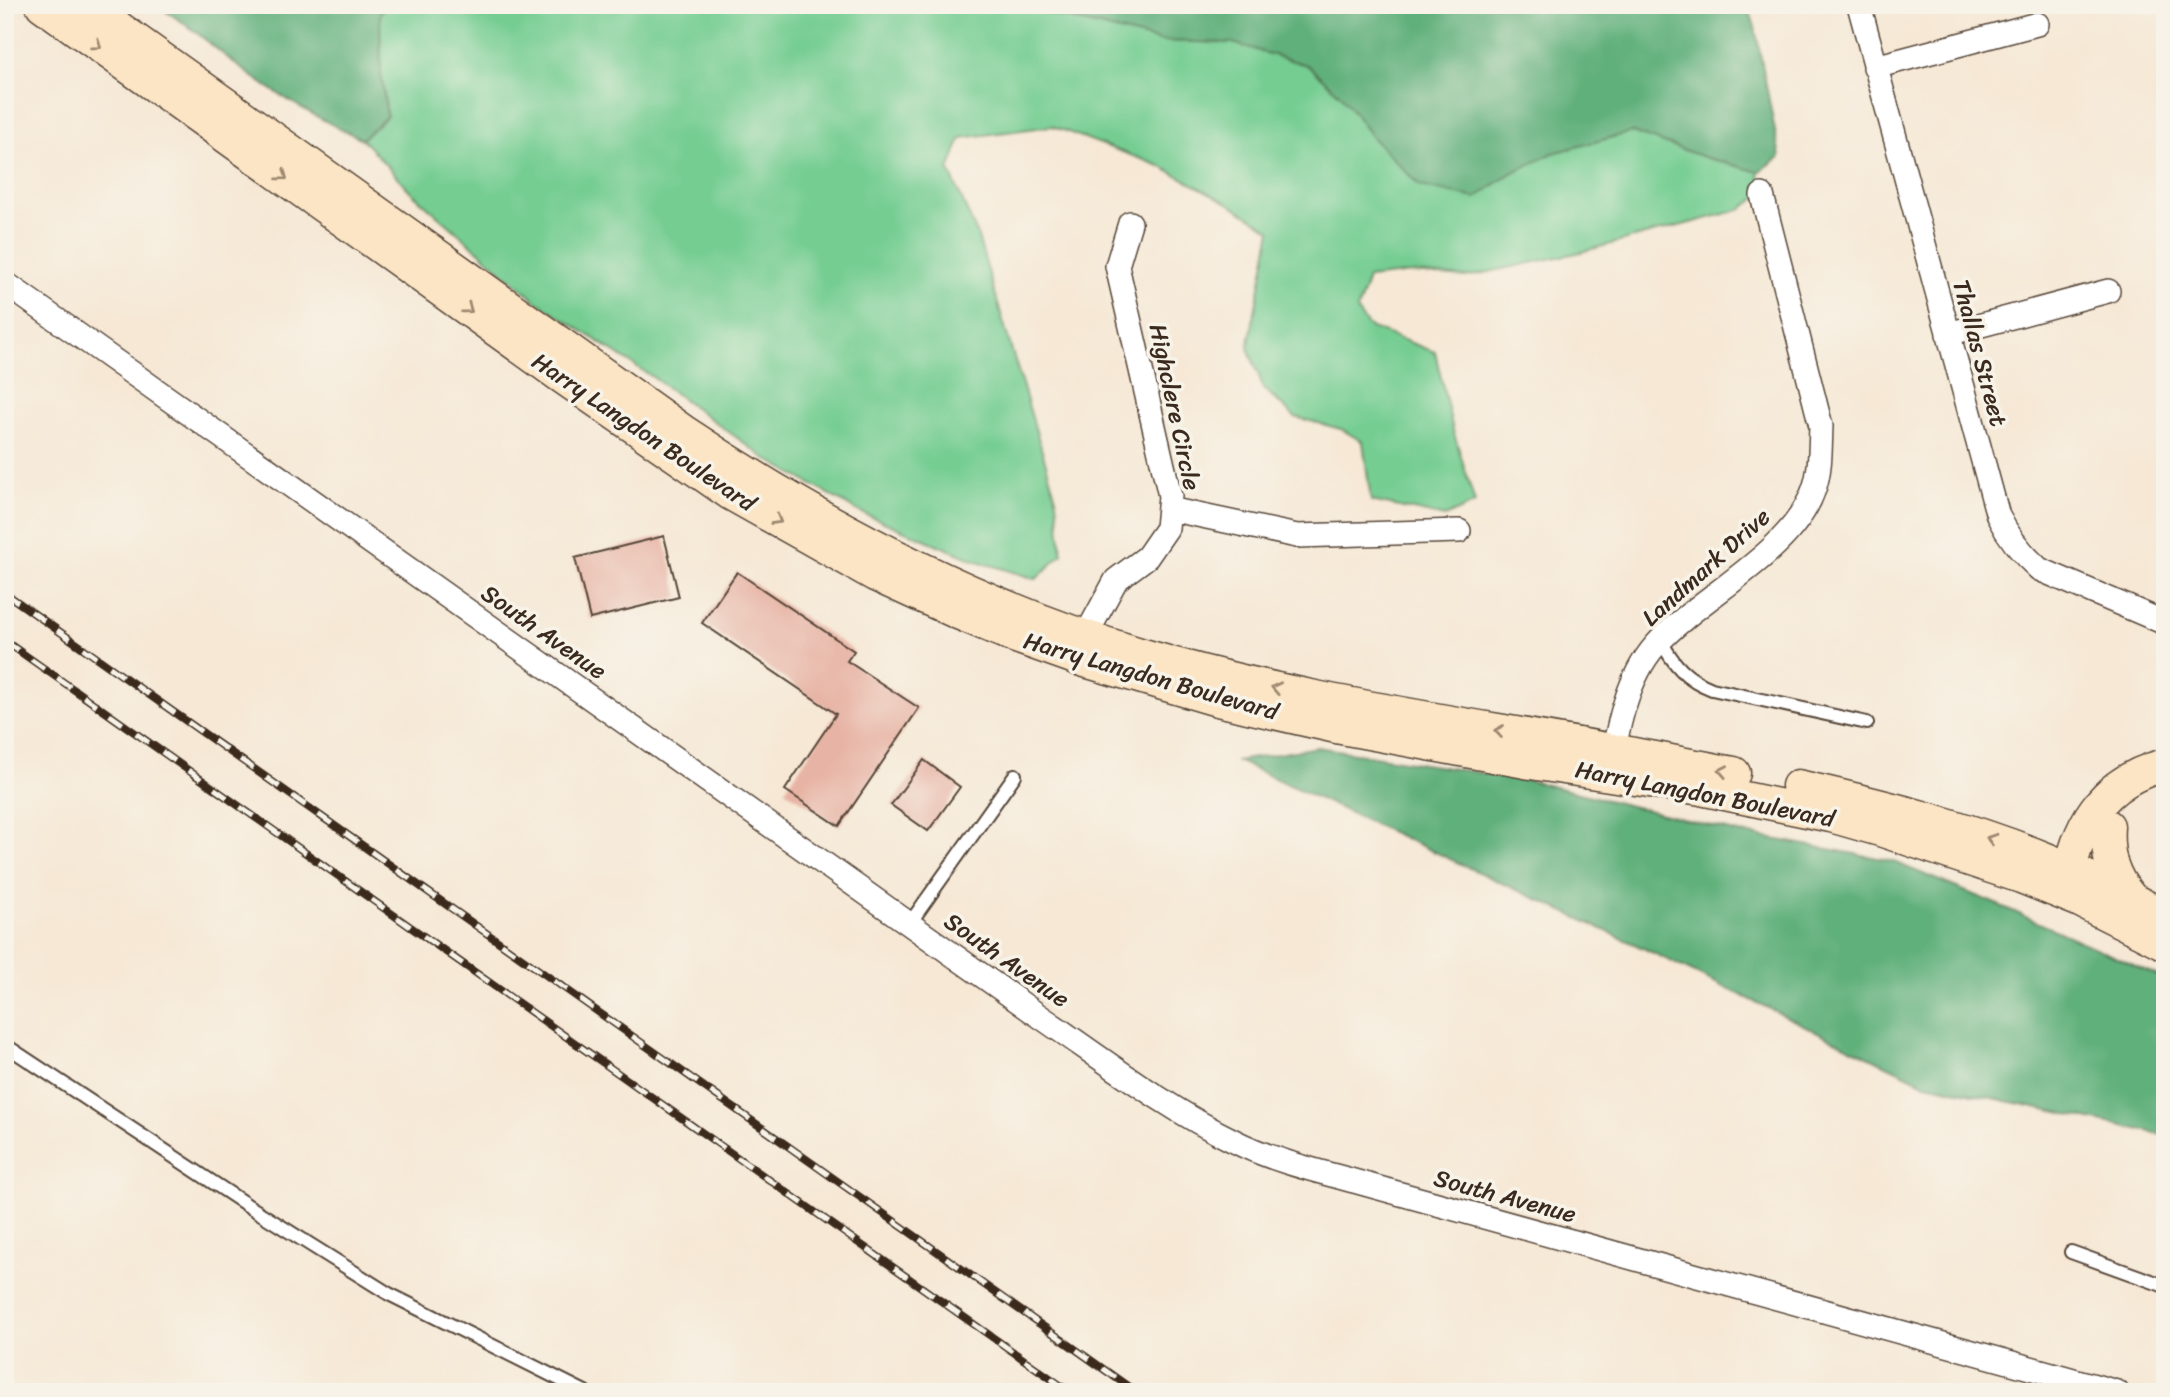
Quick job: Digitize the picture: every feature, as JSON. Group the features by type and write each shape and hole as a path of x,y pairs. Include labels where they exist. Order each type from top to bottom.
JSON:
{"main road":[{"name":"Harry Langdon Boulevard","path":"42,5 559,375 731,494 875,575 993,628 1079,646 1140,654 1264,685 1611,762 1831,816 1990,866 2074,881 2131,898 2165,916"},
{"name":"Harry Langdon Boulevard","path":"87,5 634,397 752,478 829,523 908,564 991,600 1079,646"},
{"name":"Harry Langdon Boulevard","path":"1611,762 1853,798 1919,816 2024,851 2074,881 2165,944"},
{"path":"2131,898 2121,887 2091,813 2112,790 2139,774 2165,765"},
{"path":"2024,851 2038,852 2060,846 2095,828 2142,795 2165,785"},
{"path":"2074,881 2095,828"}],"street":[{"name":"Thallas Street","path":"1859,5 1998,516 2010,539 2039,569 2165,623"},
{"path":"1875,67 2037,24"},
{"name":"Landmark Drive","path":"1611,762 1630,690 1641,667 1661,640 1765,553 1796,522 1813,492 1820,466 1821,426 1762,195"},
{"name":"Highclere Circle","path":"1079,646 1116,580 1147,557 1167,528 1170,496 1117,265 1130,223"},
{"name":"South Avenue","path":"5,283 1035,1013 1198,1122 1236,1142 1273,1157 1361,1183 2117,1392"},
{"path":"1948,334 2108,292"},
{"path":"1169,509 1297,536 1459,531"}],"lane":[{"path":"1661,640 1672,661 1687,678 1698,684 1867,723"},
{"path":"910,923 1014,775"},
{"path":"5,1045 247,1205 389,1294 585,1392"},
{"path":"2071,1252 2165,1286"}],"green space":[{"path":"155,5 386,5 380,14 381,74 387,116 362,139 346,132 271,89 189,27"},
{"path":"386,5 1030,5 1043,12 1160,41 1233,43 1307,65 1342,96 1372,137 1420,186 1476,198 1511,173 1553,153 1632,132 1704,157 1759,172 1762,195 1739,210 1581,252 1466,277 1412,273 1368,278 1357,311 1369,327 1435,352 1453,430 1475,503 1445,517 1371,501 1363,442 1341,429 1295,417 1264,389 1248,348 1271,230 1160,166 1052,126 961,138 949,170 977,234 1057,501 1062,554 1036,579 974,560 860,512 765,458 651,376 536,301 412,193 362,139 387,116 381,74 380,14"},
{"path":"1030,5 1748,5 1755,27 1780,157 1759,172 1704,157 1632,132 1553,153 1511,173 1476,198 1420,186 1372,137 1342,96 1307,65 1233,43 1160,41 1043,12"},
{"path":"1317,747 1531,781 1739,833 1889,860 2008,909 2165,979 2165,1135 1926,1084 1643,948 1237,761"}],"building":[{"path":"664,536 679,597 590,619 575,558"},
{"path":"737,572 854,651 847,661 919,708 839,826 785,790 836,714 702,623"},
{"path":"924,760 960,787 928,831 891,805"}],"railway":[{"path":"5,593 1136,1392"},
{"path":"5,641 1070,1392"}]}
